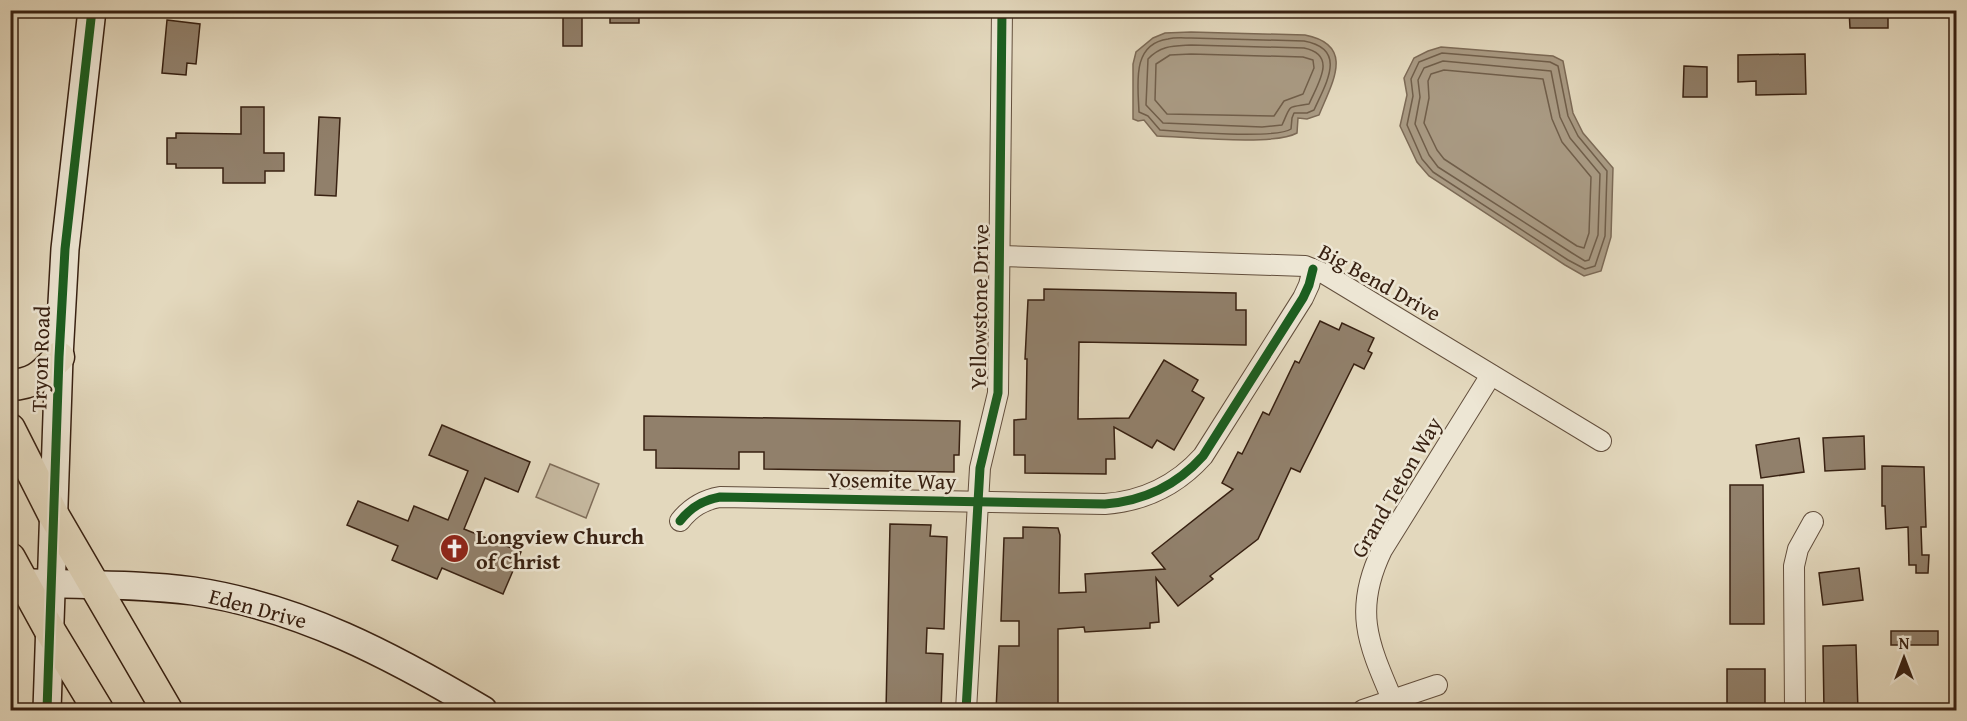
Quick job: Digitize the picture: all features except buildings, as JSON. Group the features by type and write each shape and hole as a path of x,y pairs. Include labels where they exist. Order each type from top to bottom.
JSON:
{"main road":[{"path":"10,385 35,380 59,357"},
{"path":"10,429 53,514 167,711"},
{"path":"24,577 49,629 98,711"}],"street":[{"name":"Tryon Road","path":"24,577 53,514 68,211 92,10"},
{"name":"Yellowstone Drive","path":"966,711 981,456 998,393 1002,10"},
{"name":"Big Bend Drive","path":"999,256 1305,266 1325,274 1601,441"},
{"name":"Yosemite Way","path":"680,521 695,505 720,497 1118,503 1145,496 1179,478 1195,465 1210,446 1303,298 1313,269"},
{"name":"Grand Teton Way","path":"1392,699 1372,652 1366,626 1366,597 1373,568 1491,375"},
{"path":"1795,711 1794,566 1798,549 1813,522"},
{"name":"Eden Drive","path":"24,577 94,585 194,591 238,600 291,615 316,623 373,648 483,711"},
{"path":"47,711 49,629"},
{"path":"1363,711 1437,685"}],"shaded area":[{"path":"550,464 599,484 586,518 536,497"}],"water":[{"path":"1165,33 1305,35 1321,40 1331,47 1336,67 1319,115 1307,119 1298,118 1297,133 1286,137 1230,140 1157,136 1144,120 1133,119 1133,64 1136,52 1153,38"},
{"path":"1441,47 1553,56 1563,61 1573,113 1583,133 1613,168 1611,237 1601,271 1584,276 1565,265 1429,176 1417,162 1400,126 1407,95 1404,78 1414,58"}],"cycle path":[{"path":"47,710 65,249 92,10"},
{"path":"966,710 980,468 998,393 1002,10"},
{"path":"680,521 698,505 720,497 1105,504 1133,499 1159,490 1182,475 1203,456 1303,298 1313,269"}],"place":[{"name":"Longview Church of Christ","path":"455,549"}]}
